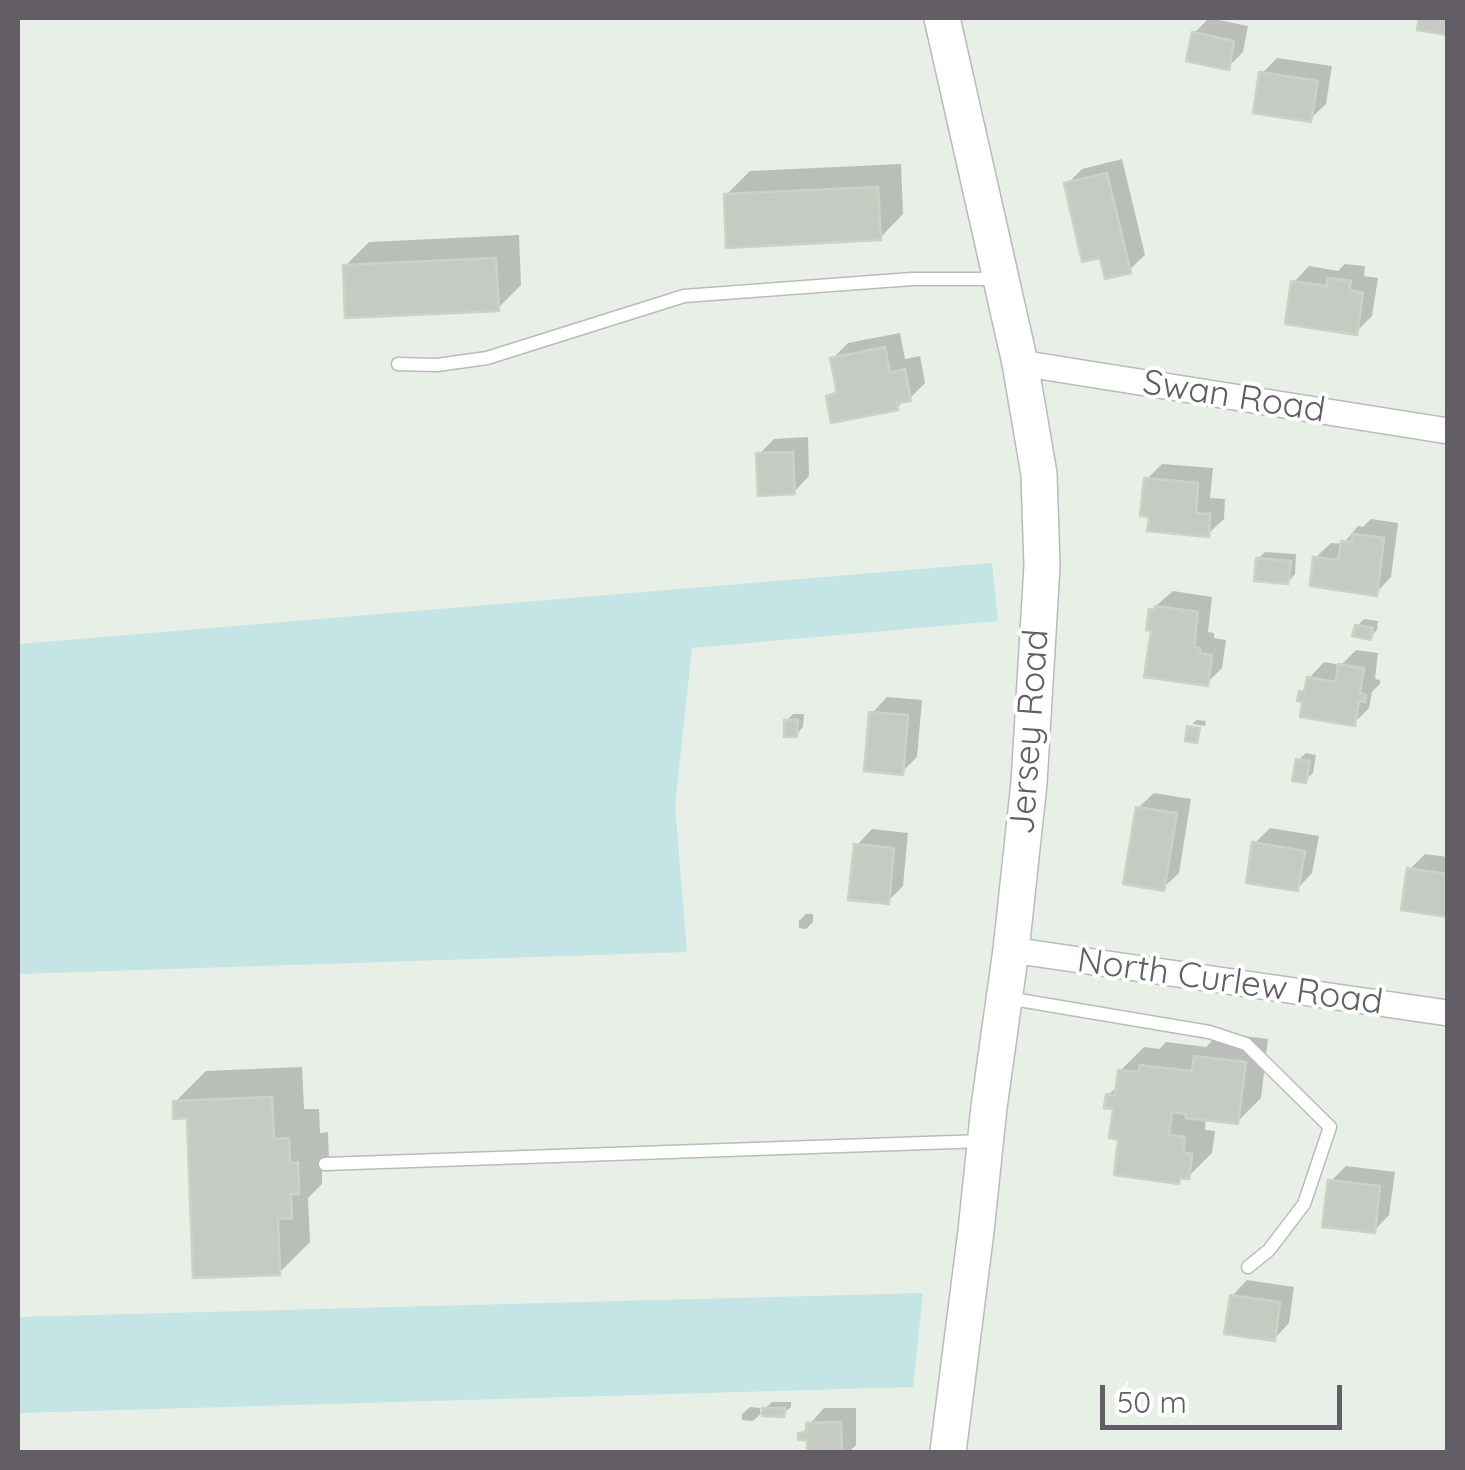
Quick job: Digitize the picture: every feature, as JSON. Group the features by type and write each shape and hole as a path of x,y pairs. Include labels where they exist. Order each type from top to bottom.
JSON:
{"street":[{"name":"Jersey Road","path":"942,18 1020,362 1039,474 1042,566 1029,783 1012,950 985,1141 953,1452"},
{"name":"Swan Road","path":"1020,362 1448,431"},
{"name":"North Curlew Road","path":"1012,950 1448,1013"}],"lane":[{"path":"398,364 437,365 487,358 684,296 912,279 1000,278"},
{"path":"1005,998 1209,1032 1246,1044 1330,1127 1304,1204 1269,1250 1248,1267"},
{"path":"325,1164 985,1141"}],"shaded area":[{"path":"992,563 998,621 692,648 675,805 687,952 18,974 18,644"},
{"path":"923,1293 913,1387 18,1413 18,1317"}],"building":[{"path":"1419,18 1448,18 1448,35 1417,30"},
{"path":"1192,32 1234,41 1229,70 1186,61"},
{"path":"1259,72 1318,81 1311,122 1253,113"},
{"path":"1107,173 1131,273 1105,279 1100,258 1082,262 1064,183"},
{"path":"878,187 881,240 726,248 724,194"},
{"path":"496,258 499,311 345,318 343,265"},
{"path":"1327,278 1351,281 1349,290 1363,293 1357,335 1285,324 1291,281 1327,286"},
{"path":"885,347 890,373 905,369 911,401 897,403 898,410 831,423 826,396 837,393 830,358"},
{"path":"793,452 795,494 758,496 756,453"},
{"path":"1144,478 1198,483 1196,513 1210,514 1209,537 1147,531 1149,517 1140,516"},
{"path":"1353,534 1384,538 1377,596 1310,586 1313,557 1338,560 1341,541 1351,542"},
{"path":"1256,558 1291,561 1288,584 1254,581"},
{"path":"1155,606 1198,612 1194,647 1200,648 1200,653 1212,655 1208,686 1144,677 1151,631 1146,630 1149,609 1154,610"},
{"path":"1355,625 1373,628 1371,640 1352,636"},
{"path":"1338,664 1364,668 1360,693 1366,695 1365,702 1359,701 1355,726 1300,717 1302,702 1297,701 1307,677 1336,682"},
{"path":"869,712 908,715 903,775 864,771"},
{"path":"784,720 798,720 797,737 784,737"},
{"path":"1187,726 1200,728 1197,743 1185,741"},
{"path":"1296,759 1310,761 1306,783 1292,781"},
{"path":"1136,807 1177,813 1164,891 1123,884"},
{"path":"1252,842 1305,851 1298,891 1246,883"},
{"path":"854,844 894,848 889,904 848,900"},
{"path":"1407,868 1448,874 1448,917 1401,910"},
{"path":"1194,1056 1246,1062 1238,1124 1186,1118 1186,1114 1172,1112 1169,1135 1185,1137 1183,1152 1192,1154 1189,1179 1180,1178 1179,1184 1114,1175 1118,1140 1109,1138 1113,1109 1104,1108 1106,1094 1115,1095 1118,1070 1139,1072 1140,1065 1192,1071"},
{"path":"272,1097 274,1139 289,1138 290,1163 298,1162 299,1194 291,1194 292,1218 278,1219 280,1275 193,1278 187,1118 173,1119 173,1101"},
{"path":"1328,1180 1380,1186 1375,1233 1322,1227"},
{"path":"1230,1295 1280,1302 1275,1341 1224,1334"},
{"path":"762,1408 785,1408 784,1417 762,1416"},
{"path":"841,1422 842,1452 807,1452 807,1440 798,1440 798,1433 807,1432 806,1423"}]}
